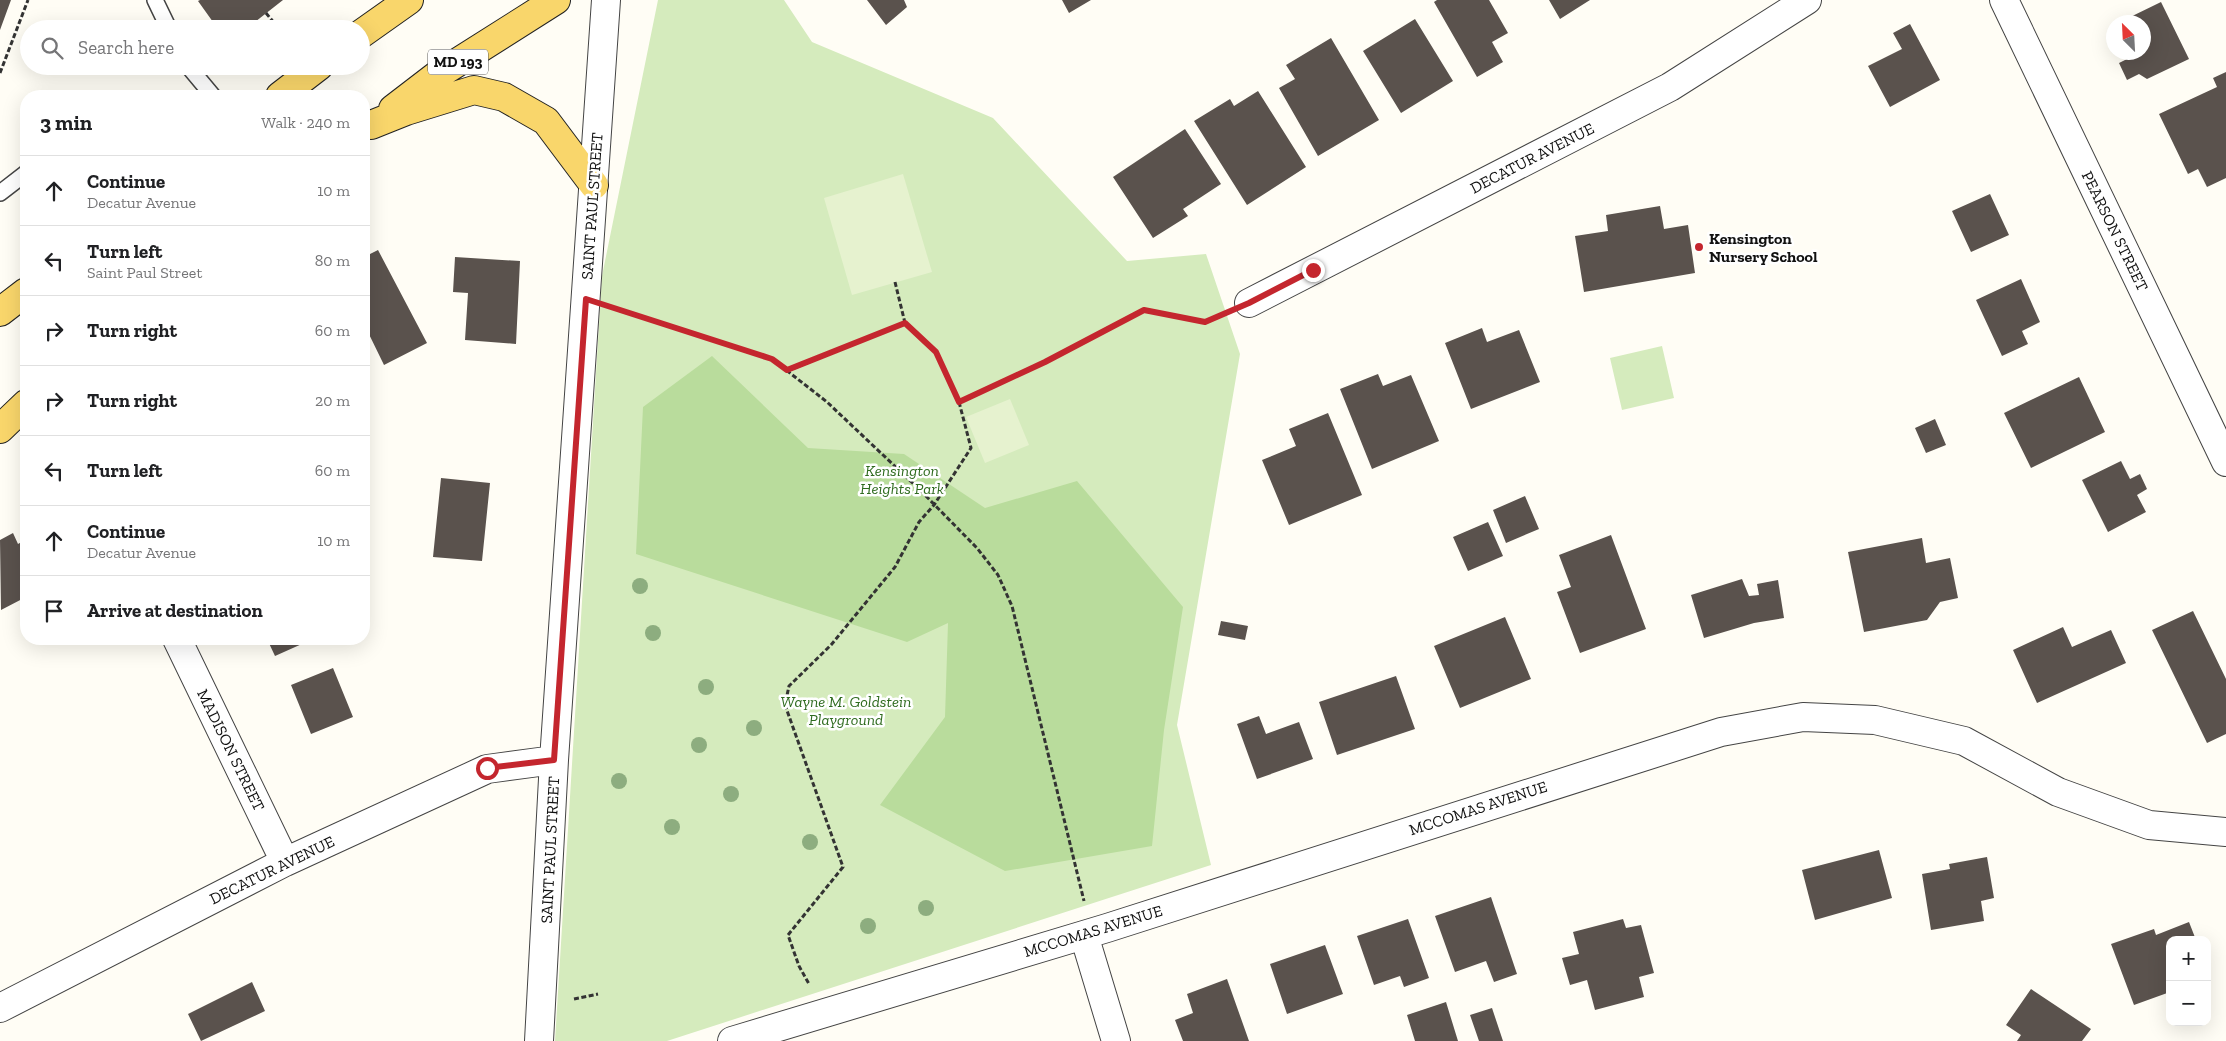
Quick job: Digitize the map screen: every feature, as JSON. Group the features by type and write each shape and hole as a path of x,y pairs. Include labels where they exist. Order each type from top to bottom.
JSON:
{"main road":[{"path":"370,27 408,0"},
{"name":"MD 193","path":"370,126 436,76 556,0"},
{"path":"288,90 307,75"},
{"path":"370,127 406,111 474,90 504,97 546,121 594,185"},
{"path":"0,312 20,297"},
{"path":"0,429 20,410"}],"street":[{"name":"SAINT PAUL STREET","path":"539,1041 554,760 606,0"},
{"name":"DECATUR AVENUE","path":"1249,303 1670,87 1807,0"},
{"name":"PEARSON STREET","path":"2004,0 2226,462"},
{"name":"MADISON STREET","path":"179,645 285,862"},
{"name":"MCCOMAS AVENUE","path":"732,1041 1084,934 1721,732 1803,717 1875,720 1964,741 2058,792 2149,825 2226,832"},
{"name":"DECATUR AVENUE","path":"0,1008 285,862 487,768 554,760"},
{"path":"1084,934 1116,1041"}],"lane":[{"path":"154,0 164,20"},
{"path":"196,75 208,90"},
{"path":"0,193 20,178"}],"path":[{"path":"20,20 28,0"},
{"path":"266,13 272,20"},
{"path":"0,73 20,21"},
{"path":"825,1013 799,966 788,935 844,868 785,705 789,686 831,645 894,568 919,522 934,505 971,448 959,402 936,352 905,323 896,282"},
{"path":"586,299 772,359 827,402 919,488 977,548 998,575 1012,606 1084,901"},
{"path":"959,402 1045,362 1144,310 1205,322 1249,303"},
{"path":"787,370 905,323"},
{"path":"569,1000 598,994"}],"green space":[{"name":"Kensington Heights Park","path":"658,0 784,0 812,42 993,118 1127,261 1206,254 1240,354 1177,725 1211,865 667,1041 555,1041 602,276"},
{"path":"903,174 932,272 852,295 824,198"},
{"path":"1662,346 1674,398 1622,410 1610,358"},
{"path":"712,356 808,448 904,454 985,508 1077,481 1183,607 1164,730 1152,846 1005,871 880,805 945,717 948,623 907,642 636,554 643,407"},
{"path":"1010,399 1029,445 985,463 966,417"}],"building":[{"path":"0,0 11,0 0,30"},
{"path":"283,0 257,20 212,20 198,1"},
{"path":"867,0 904,0 907,7 886,25"},
{"path":"1062,0 1091,0 1069,13"},
{"path":"1437,0 1489,0 1508,33 1492,42 1503,62 1477,77 1434,2"},
{"path":"1549,0 1590,0 1560,19"},
{"path":"2161,2 2189,59 2147,79 2139,74 2127,80 2119,63 2125,60 2151,60 2151,15 2134,15"},
{"path":"1415,19 1453,81 1401,113 1363,51"},
{"path":"1910,24 1940,80 1890,107 1868,66 1902,49 1893,33"},
{"path":"1331,38 1379,120 1318,156 1279,88 1295,79 1286,65"},
{"path":"2226,72 2226,178 2207,187 2198,169 2188,174 2159,114 2217,87 2213,78"},
{"path":"1258,91 1306,167 1247,205 1194,121 1230,99 1234,106"},
{"path":"1185,129 1221,184 1183,209 1188,216 1153,238 1113,177"},
{"path":"1990,194 2009,235 1971,252 1952,211"},
{"name":"Kensington Nursery School","path":"1660,206 1664,229 1688,225 1695,273 1584,292 1575,236 1608,231 1606,215"},
{"path":"378,250 427,343 384,365 370,336 370,254"},
{"path":"455,257 520,261 516,344 465,340 468,293 453,292"},
{"path":"2021,279 2040,322 2022,331 2028,344 2002,356 1976,300"},
{"path":"1482,328 1487,342 1519,330 1540,382 1471,409 1445,343"},
{"path":"1378,374 1383,386 1411,375 1439,441 1372,469 1340,389"},
{"path":"2079,377 2105,432 2031,468 2004,413"},
{"path":"1328,413 1362,495 1289,525 1262,460 1296,446 1289,429"},
{"path":"1935,419 1946,445 1926,453 1915,428"},
{"path":"2121,461 2130,479 2140,474 2147,489 2137,495 2146,512 2108,532 2082,480"},
{"path":"441,478 490,483 482,561 433,557"},
{"path":"1525,496 1539,529 1506,543 1493,510"},
{"path":"1488,522 1503,556 1468,571 1453,537"},
{"path":"13,533 18,544 20,543 20,600 1,610 0,540"},
{"path":"1611,535 1646,629 1580,653 1557,592 1571,587 1559,555"},
{"path":"1922,538 1926,563 1950,558 1958,598 1940,602 1927,620 1864,632 1848,552"},
{"path":"1742,579 1749,596 1759,595 1757,584 1778,580 1784,618 1754,623 1704,638 1691,595"},
{"path":"2193,611 2226,679 2226,734 2207,743 2152,630"},
{"path":"1505,617 1531,679 1460,708 1434,646"},
{"path":"1221,621 1248,626 1245,640 1218,635"},
{"path":"2063,627 2072,647 2111,630 2126,663 2037,703 2013,650"},
{"path":"270,645 300,645 275,656"},
{"path":"333,668 353,717 311,734 291,685"},
{"path":"1396,676 1415,729 1337,755 1319,702"},
{"path":"1259,716 1266,734 1299,722 1313,759 1257,779 1237,724"},
{"path":"1879,850 1892,898 1815,920 1802,870"},
{"path":"1987,857 1994,898 1981,901 1984,921 1931,930 1922,874 1950,869 1949,864"},
{"path":"1491,897 1517,974 1494,982 1486,961 1455,972 1435,916"},
{"path":"1408,919 1429,978 1404,987 1400,976 1374,985 1357,936"},
{"path":"1623,919 1626,928 1641,925 1654,973 1639,977 1644,997 1595,1010 1587,980 1570,985 1562,958 1579,954 1573,932"},
{"path":"2189,922 2194,936 2166,936 2166,993 2134,1005 2111,944 2154,929 2156,935"},
{"path":"1325,945 1343,994 1287,1014 1270,964"},
{"path":"1227,979 1249,1041 1183,1041 1175,1020 1193,1013 1187,994"},
{"path":"252,982 265,1011 201,1041 188,1014"},
{"path":"2031,989 2091,1029 2082,1041 2017,1041 2021,1035 2006,1025"},
{"path":"1446,1002 1458,1041 1415,1041 1407,1015"},
{"path":"1492,1008 1503,1041 1479,1041 1470,1015"}],"place":[{"name":"Kensington Nursery School","path":"1699,247"}],"route":[{"path":"487,768 554,760 586,299 772,359 787,370 905,323 936,352 959,402 1045,362 1144,310 1205,322 1249,303 1313,270"}],"park label":[{"name":"Wayne M. Goldstein Playground","path":"846,710"}]}
